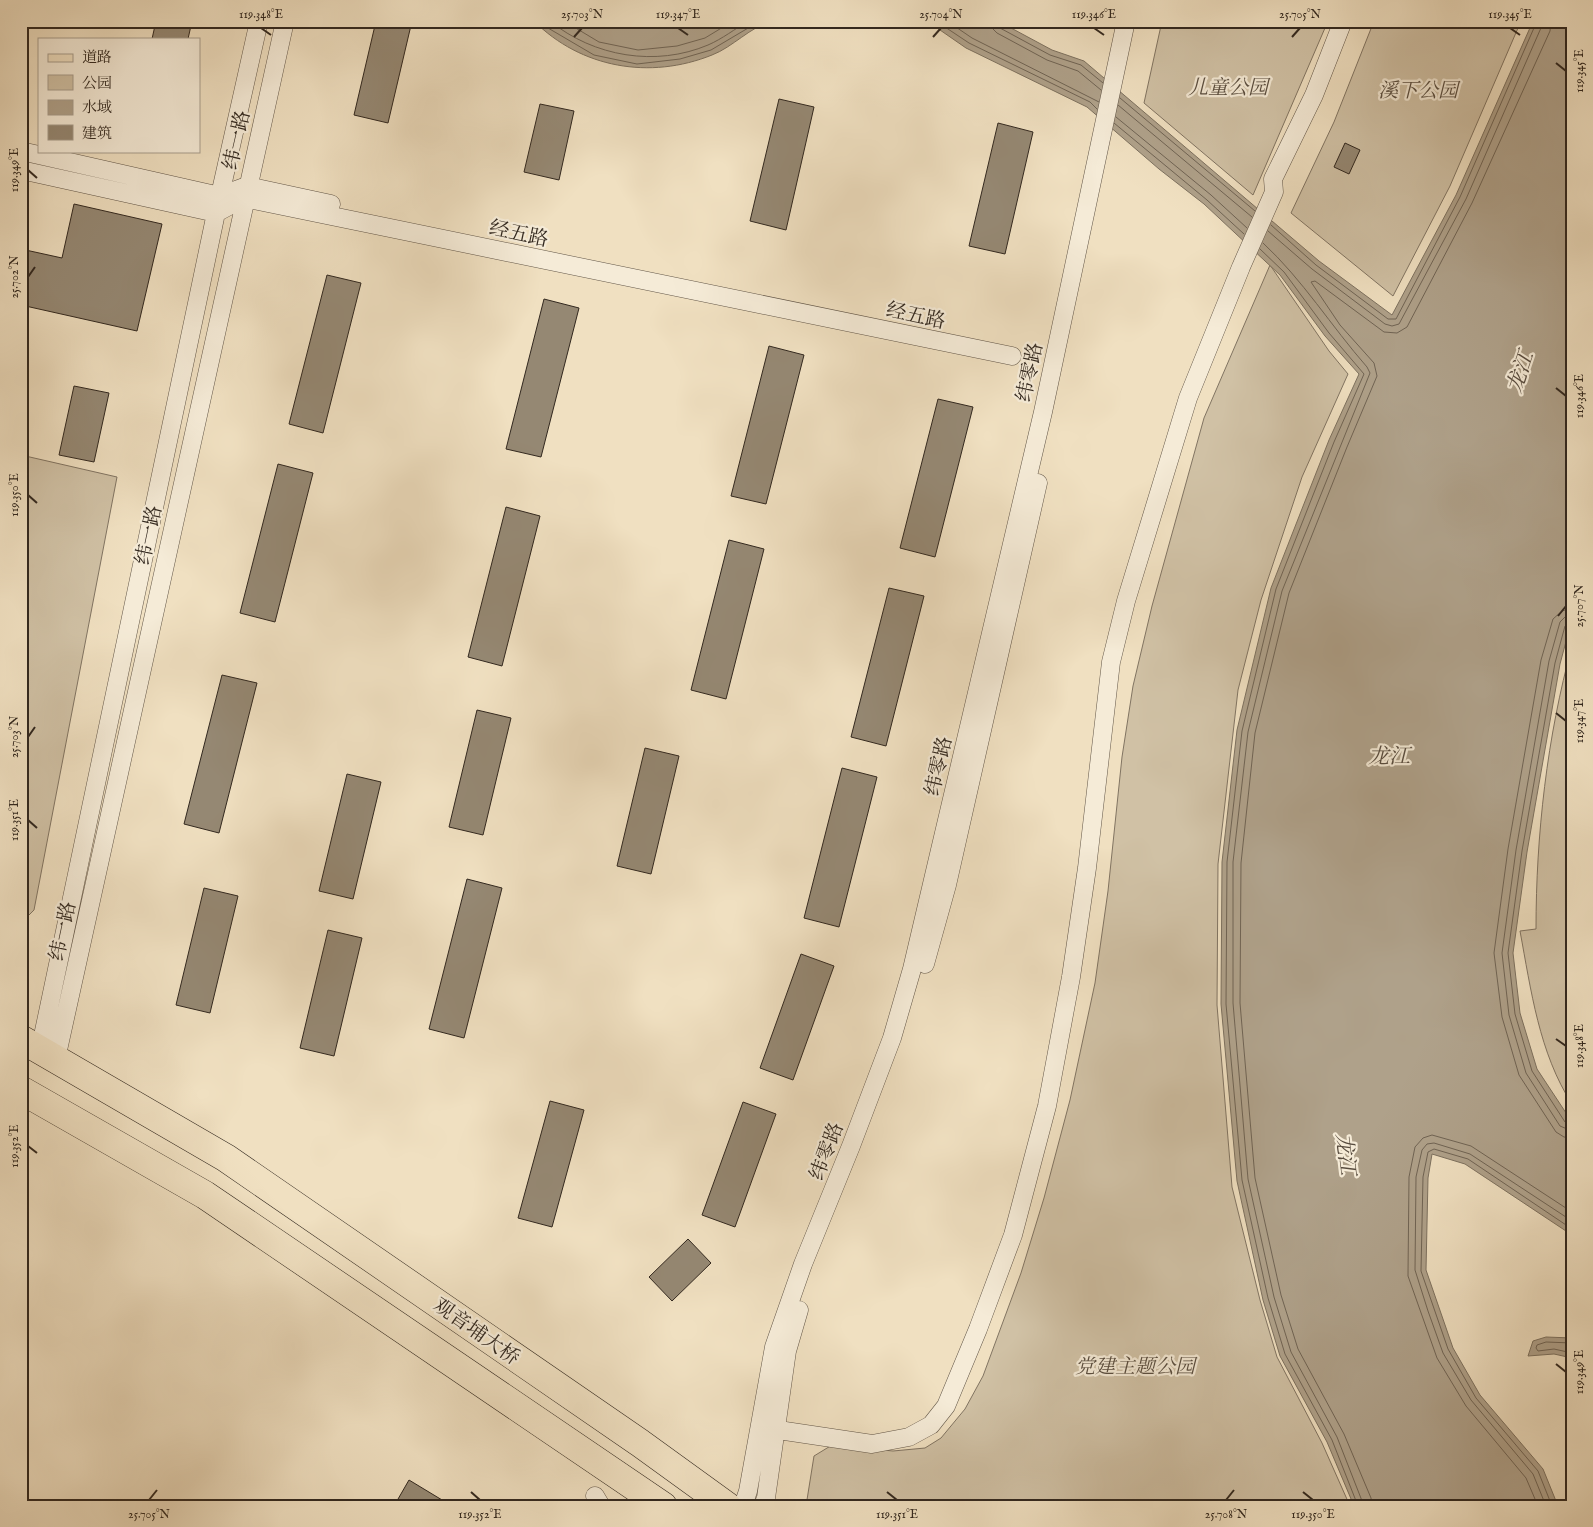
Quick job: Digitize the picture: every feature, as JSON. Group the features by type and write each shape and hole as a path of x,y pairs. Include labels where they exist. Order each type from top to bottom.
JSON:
{"main road":[{"name":"观音埔大桥","path":"39,1049 226,1158 640,1443 727,1506"},
{"name":"观音埔大桥","path":"21,1090 205,1195 663,1506"}],"street":[{"name":"纬一路","path":"39,1049 218,205 259,21"},
{"name":"纬一路","path":"39,1049 245,192 284,21"},
{"name":"纬零路","path":"743,1506 748,1491 774,1347 803,1264 892,1038 912,969 1043,412 1126,21"},
{"name":"纬零路","path":"763,1506 766,1498 787,1351 810,1270 900,1040 947,885 1054,414 1138,21"},
{"path":"784,1431 872,1444 909,1437 931,1425 946,1406 978,1329 1013,1235 1047,1106 1071,977 1087,868 1111,662 1126,601 1188,398 1241,267 1274,192 1274,178 1314,95 1343,21"},
{"path":"21,151 218,205"},
{"path":"21,170 218,205 245,192"},
{"name":"经五路","path":"245,192 1012,350"}],"green space":[{"name":"儿童公园","path":"1162,21 1328,21 1253,195 1144,103"},
{"name":"溪下公园","path":"1374,21 1521,21 1450,186 1393,296 1291,213 1334,122"},
{"name":"党建主题公园","path":"1270,265 1329,351 1348,374 1302,477 1261,600 1238,690 1218,864 1217,1005 1232,1187 1260,1300 1277,1357 1322,1443 1350,1506 806,1506 814,1456 832,1445 893,1451 925,1448 941,1438 965,1409 983,1376 1021,1273 1044,1198 1070,1100 1095,983 1108,891 1122,757 1133,686 1152,606 1204,418"},
{"path":"21,455 117,477 34,910 21,923"},
{"path":"1572,646 1572,1104 1561,1084 1544,1042 1520,931 1536,929 1538,858 1545,786 1556,715"}],"water":[{"path":"534,21 772,21 756,28 712,55 688,63 665,67 641,68 617,65 573,50 553,37"},
{"name":"龙江","path":"927,21 998,21 1052,50 1084,61 1319,261 1392,315 1456,195 1533,21 1572,21 1572,619 1560,664 1527,852 1513,953 1520,1013 1537,1069 1572,1122 1572,1235 1465,1164 1432,1154 1428,1178 1426,1270 1453,1348 1480,1395 1543,1469 1558,1506 1354,1506 1327,1442 1280,1356 1263,1300 1237,1181 1221,1004 1222,862 1237,730 1271,588 1329,440 1359,374 1325,336 1280,275 1204,204 1159,169 1087,107 966,48"},
{"path":"1546,1337 1572,1338 1572,1358 1554,1354 1528,1356 1533,1341"}],"building":[{"path":"156,21 192,21 188,38 152,38"},
{"path":"376,21 412,21 388,123 354,115"},
{"path":"779,99 814,107 786,230 750,221"},
{"path":"540,104 574,111 559,180 524,172"},
{"path":"998,123 1033,132 1005,254 969,246"},
{"path":"1345,143 1360,150 1349,174 1334,167"},
{"path":"74,204 162,224 137,331 21,305 21,249 62,258"},
{"path":"327,275 361,283 323,433 289,424"},
{"path":"544,299 579,308 541,457 506,449"},
{"path":"769,346 804,355 766,504 731,496"},
{"path":"74,386 109,393 94,462 59,455"},
{"path":"938,399 973,407 935,557 900,548"},
{"path":"278,464 313,473 275,622 240,613"},
{"path":"506,507 540,516 502,666 468,657"},
{"path":"729,540 764,549 726,699 691,690"},
{"path":"889,588 924,596 886,746 851,737"},
{"path":"222,675 257,683 219,833 184,824"},
{"path":"477,710 511,718 483,835 449,827"},
{"path":"645,748 679,756 651,874 617,866"},
{"path":"842,768 877,777 839,927 804,918"},
{"path":"347,774 381,782 353,899 319,891"},
{"path":"467,879 502,888 464,1038 429,1029"},
{"path":"204,888 238,896 210,1013 176,1005"},
{"path":"328,930 362,938 334,1056 300,1048"},
{"path":"801,954 834,966 793,1080 760,1068"},
{"path":"550,1101 584,1110 552,1227 518,1218"},
{"path":"743,1102 776,1114 735,1227 702,1215"},
{"path":"688,1239 711,1263 672,1301 649,1277"},
{"path":"409,1480 452,1506 394,1506"}]}
